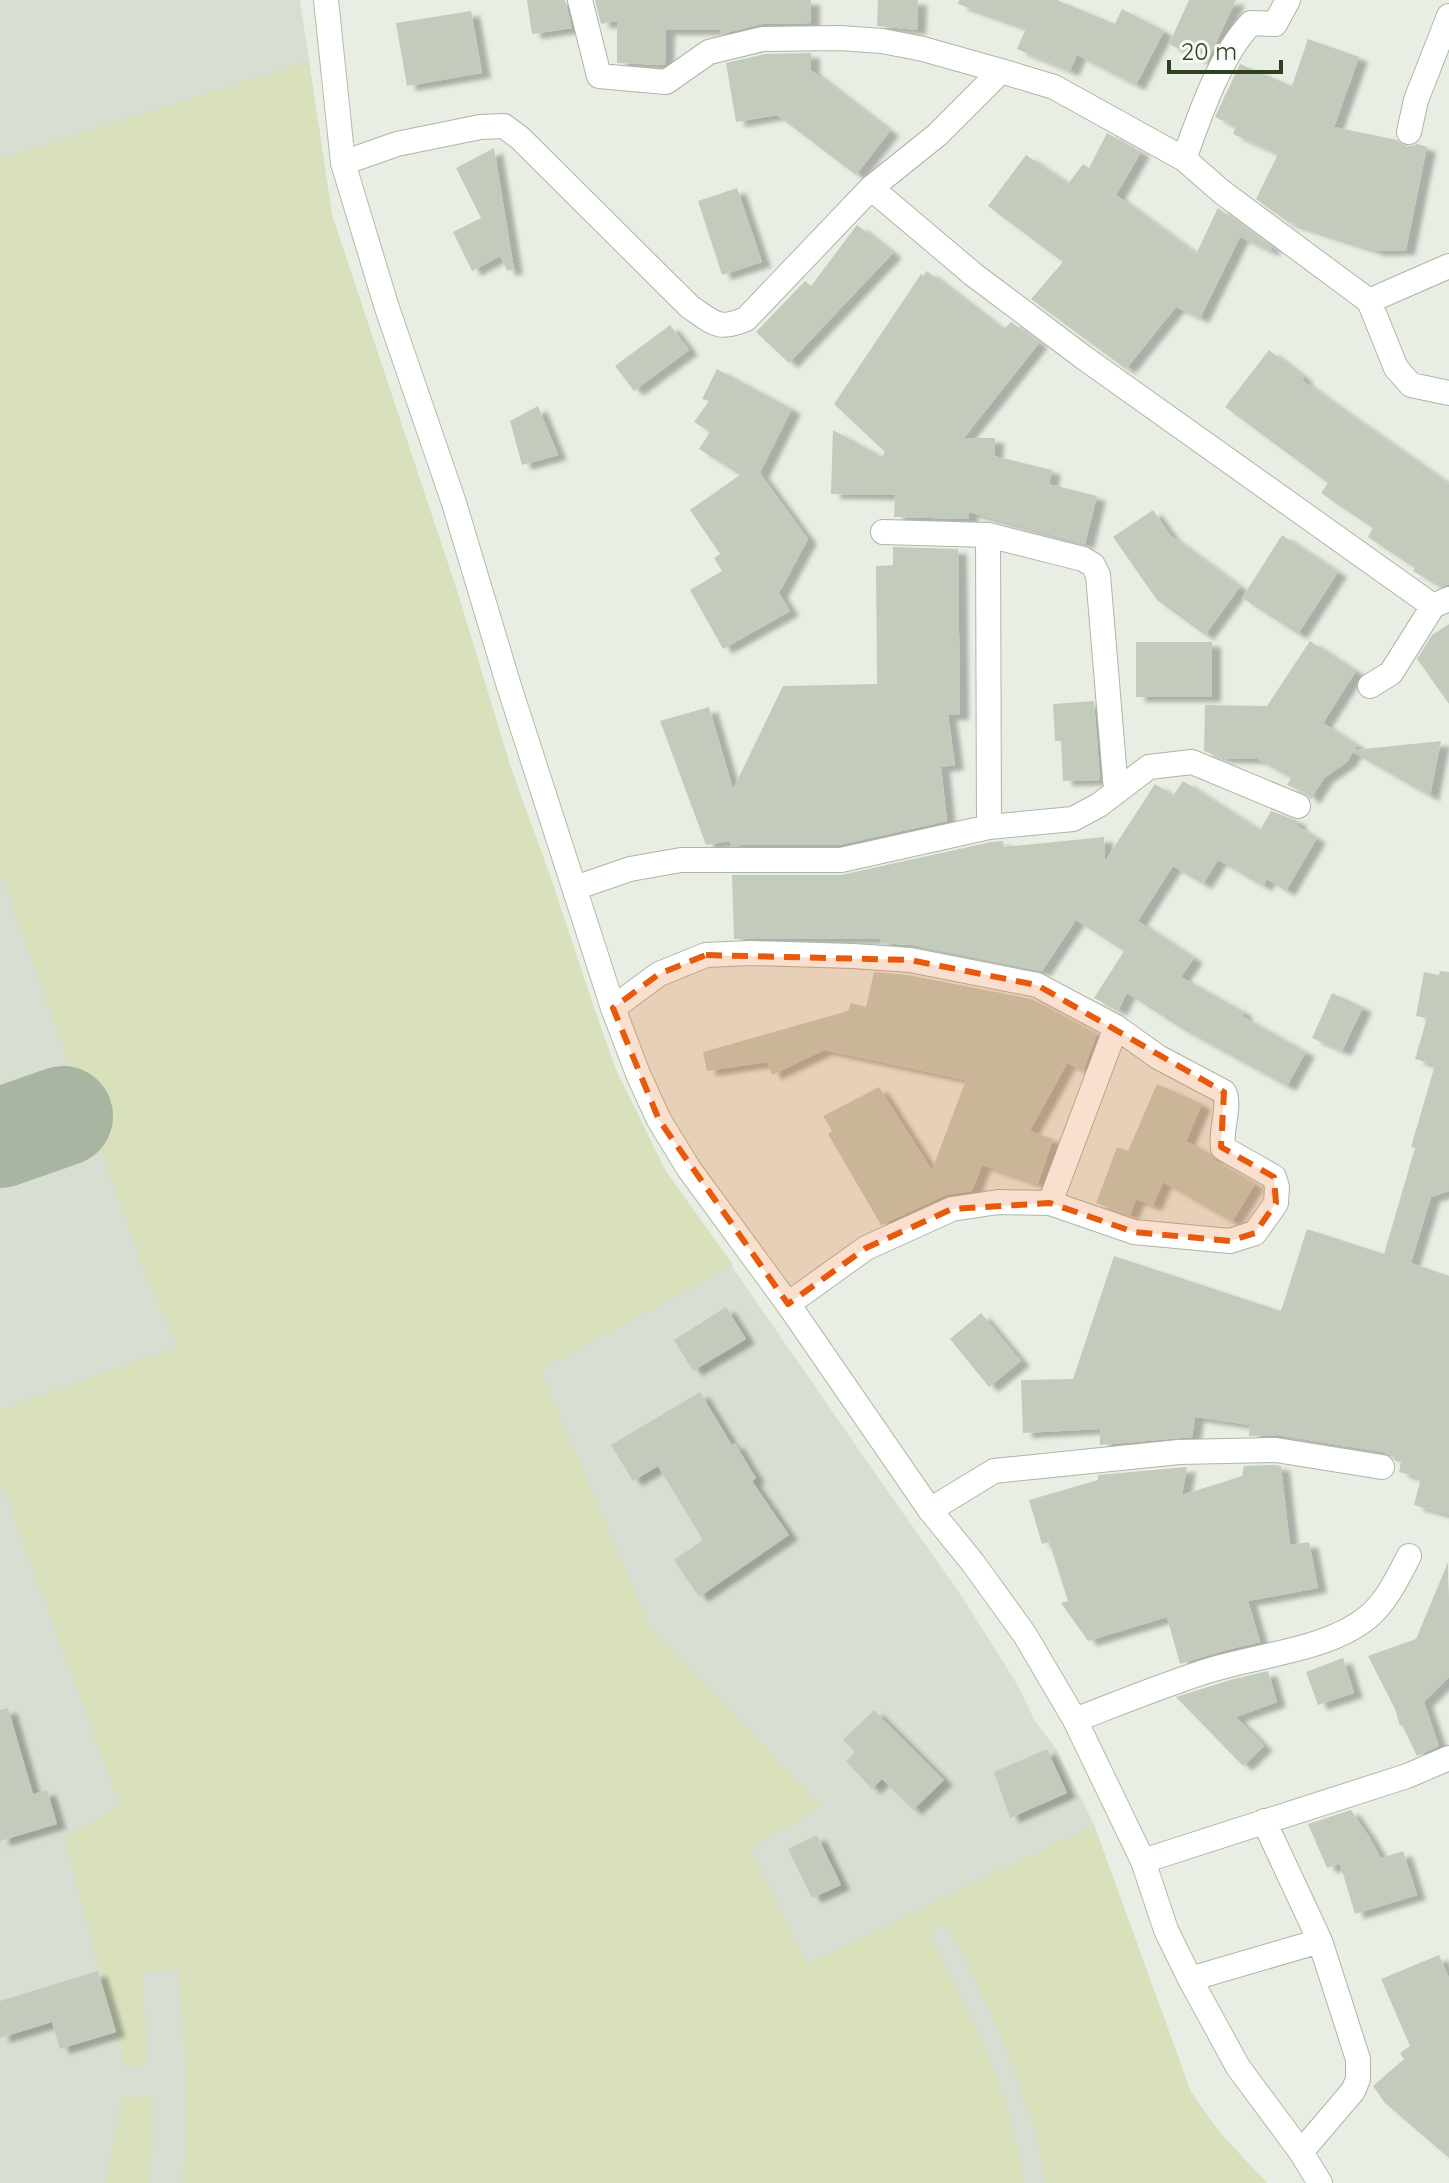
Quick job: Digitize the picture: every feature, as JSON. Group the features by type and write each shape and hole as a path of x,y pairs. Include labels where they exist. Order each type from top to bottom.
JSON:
{"street":[{"path":"326,0 343,163 613,1008 638,1074 659,1120 689,1169 788,1304 930,1510 1025,1635 1075,1720 1143,1861 1166,1930 1190,1979 1238,2067 1320,2183"},
{"path":"580,0 599,76 666,82 709,52 763,39 840,38 882,41 923,49 1054,87 1184,159 1222,192 1369,301 1396,368 1411,385 1449,393"},
{"path":"1184,159 1208,95 1240,35 1251,23 1275,24 1288,0"},
{"path":"1409,132 1416,100 1449,16"},
{"path":"343,163 397,144 480,127 504,126 690,307 715,324 729,326 746,319 871,188 937,135 1001,71"},
{"path":"871,188 974,275 1071,348 1441,602 1391,673 1370,686"},
{"path":"1369,301 1449,266"},
{"path":"883,532 988,535 1083,559 1093,565 1098,575 1116,790"},
{"path":"988,535 989,827"},
{"path":"575,888 630,869 681,860 841,860 989,827 1073,819 1099,805 1149,767 1192,762 1298,806"},
{"path":"613,1008 659,974 706,955 750,953 910,960 1037,985 1116,1027 1158,1057 1224,1092 1227,1104 1221,1140 1223,1148 1274,1177 1277,1187 1276,1203 1255,1233 1230,1241 1134,1232 1050,1203 998,1202 952,1209 866,1248 788,1304"},
{"path":"1050,1203 1116,1027"},
{"path":"930,1510 994,1471 1179,1452 1276,1450 1382,1467"},
{"path":"1075,1720 1208,1670 1344,1633 1370,1616 1393,1587 1409,1556"},
{"path":"1143,1861 1407,1776 1449,1758"},
{"path":"1264,1821 1320,1941 1358,2059 1358,2079 1353,2091 1301,2152"},
{"path":"1190,1979 1320,1941"}],"highlighted area":[{"path":"706,955 910,960 1037,985 1224,1092 1221,1147 1274,1177 1276,1203 1255,1233 1230,1241 1134,1232 1050,1203 952,1209 866,1248 788,1304 659,1120 613,1008 659,974"}],"shaded area":[{"path":"0,0 300,0 332,215 457,591 511,768 616,1070 665,1170 957,1589 1017,1684 1035,1721 1057,1750 1094,1825 1191,2092 1219,2132 1267,2183 0,2183"}],"green space":[{"path":"309,61 332,215 457,591 511,768 597,1018 616,1070 665,1170 733,1265 540,1370 649,1625 821,1806 750,1849 807,1964 1094,1825 1191,2092 1219,2132 1267,2183 1045,2183 1037,2137 1002,2037 962,1952 944,1924 930,1934 1000,2086 1024,2183 183,2183 186,2076 177,1968 143,1973 146,2065 126,2068 64,1838 120,1805 0,1480 0,1410 178,1346 147,1278 0,872 0,159"},
{"path":"122,2096 153,2098 149,2183 106,2183"}],"building":[{"path":"527,0 565,0 572,28 532,34"},
{"path":"595,0 811,0 811,23 762,24 721,34 720,30 666,30 665,65 617,63 617,21 601,24"},
{"path":"878,0 918,0 917,30 877,26"},
{"path":"959,0 1057,0 1115,24 1122,9 1164,31 1136,85 1077,55 1070,71 1017,49 1026,28 958,4"},
{"path":"1189,0 1236,0 1207,62 1169,44"},
{"path":"471,11 482,73 407,86 396,23"},
{"path":"1308,39 1359,57 1334,127 1397,140 1407,147 1417,144 1427,147 1406,250 1377,251 1288,222 1256,199 1278,154 1233,134 1236,127 1215,117 1240,64 1292,86"},
{"path":"811,53 811,70 890,131 856,175 777,115 736,122 726,63 765,54"},
{"path":"1107,133 1141,152 1116,195 1196,254 1218,208 1272,247 1270,251 1240,237 1200,318 1176,307 1126,369 1031,299 1063,262 988,206 1026,155 1068,184 1083,164 1089,168"},
{"path":"494,148 514,269 507,271 500,256 472,271 453,232 481,218 456,168"},
{"path":"737,188 762,262 722,275 698,201"},
{"path":"857,225 893,253 789,363 756,332 805,281 811,286"},
{"path":"927,271 1003,330 1011,322 1039,343 964,438 995,438 994,456 1052,470 1049,484 1097,496 1085,544 969,512 969,519 894,517 895,495 831,494 833,430 882,457 885,452 834,404 921,274 923,276"},
{"path":"670,325 689,350 634,391 615,366"},
{"path":"1269,350 1304,377 1302,380 1449,484 1449,584 1440,587 1368,537 1373,528 1321,493 1328,483 1225,407"},
{"path":"717,369 792,409 760,473 808,539 779,593 790,611 723,649 690,590 722,571 714,558 720,554 690,510 740,475 699,449 710,432 694,422 709,401 702,399"},
{"path":"538,406 558,455 522,465 510,421"},
{"path":"1153,510 1171,536 1240,587 1205,635 1157,600 1113,537"},
{"path":"1282,535 1338,572 1298,634 1242,598"},
{"path":"893,547 958,549 960,715 948,715 955,765 941,767 947,821 839,845 731,845 730,841 706,845 660,721 709,707 733,789 783,686 877,684 876,566 893,565"},
{"path":"1449,624 1449,704 1417,659 1432,635"},
{"path":"1310,641 1356,671 1323,723 1357,745 1354,750 1441,741 1430,796 1353,752 1347,762 1324,778 1311,799 1304,792 1287,785 1291,778 1258,759 1223,758 1204,751 1205,705 1267,706"},
{"path":"1136,642 1212,642 1212,697 1136,697"},
{"path":"1094,701 1100,780 1063,781 1061,741 1055,741 1053,704"},
{"path":"1183,781 1260,830 1271,811 1298,821 1296,825 1317,838 1286,891 1267,879 1263,886 1218,860 1203,884 1173,866 1138,921 1194,958 1181,977 1244,1012 1242,1016 1306,1052 1287,1086 1181,1028 1127,993 1118,1011 1094,998 1124,951 1076,920 1042,971 913,945 880,943 881,939 734,939 732,875 841,875 991,842 1003,841 1004,847 1104,837 1105,861 1155,784 1173,796"},
{"path":"1440,971 1449,972 1449,1191 1431,1197 1411,1263 1449,1276 1449,1515 1414,1505 1421,1478 1399,1472 1401,1462 1391,1455 1278,1435 1249,1436 1250,1425 1195,1417 1192,1437 1100,1445 1100,1429 1023,1433 1021,1380 1073,1379 1114,1256 1281,1311 1307,1229 1384,1254 1435,1065 1415,1059 1427,1018 1416,1016 1424,972 1439,975"},
{"path":"874,972 908,975 1032,999 1097,1034 1083,1071 1067,1063 1030,1131 1053,1139 1038,1184 982,1165 972,1191 946,1195 881,1225 828,1134 832,1131 823,1116 879,1087 932,1170 966,1080 824,1050 772,1075 767,1062 707,1071 703,1052 848,1011 851,1003 866,1007"},
{"path":"1332,993 1363,1007 1342,1051 1312,1038"},
{"path":"1157,1084 1202,1104 1186,1141 1255,1184 1232,1222 1163,1182 1153,1206 1136,1199 1130,1215 1096,1203 1117,1147 1128,1151"},
{"path":"726,1307 746,1339 693,1371 674,1340"},
{"path":"981,1313 1021,1361 989,1387 950,1339"},
{"path":"700,1392 756,1478 752,1481 789,1535 699,1597 674,1560 703,1540 658,1466 633,1481 611,1445"},
{"path":"1244,1466 1281,1466 1290,1545 1309,1542 1318,1588 1248,1601 1260,1642 1180,1664 1167,1617 1088,1641 1061,1603 1068,1601 1049,1542 1042,1544 1029,1500 1098,1480 1098,1475 1187,1467 1182,1495 1242,1476"},
{"path":"1448,1562 1449,1677 1424,1702 1439,1746 1417,1756 1368,1656 1416,1639"},
{"path":"1343,1658 1354,1693 1318,1705 1306,1672"},
{"path":"1268,1671 1277,1702 1236,1717 1264,1746 1243,1766 1176,1697"},
{"path":"8,1708 33,1794 47,1790 57,1824 0,1841 0,1710"},
{"path":"874,1710 944,1780 913,1810 882,1779 872,1789 846,1761 855,1752 843,1740"},
{"path":"1047,1749 1067,1793 1010,1818 994,1772"},
{"path":"1351,1810 1381,1858 1403,1851 1417,1895 1355,1914 1340,1864 1327,1868 1308,1824"},
{"path":"817,1835 841,1885 812,1898 788,1849"},
{"path":"1439,1955 1449,1978 1449,2158 1385,2103 1373,2086 1404,2059 1400,2053 1410,2046 1381,1979"},
{"path":"98,1971 116,2032 60,2049 52,2022 0,2038 0,2001"}],"taxiway":[{"path":"0,1138 63,1116"}]}
